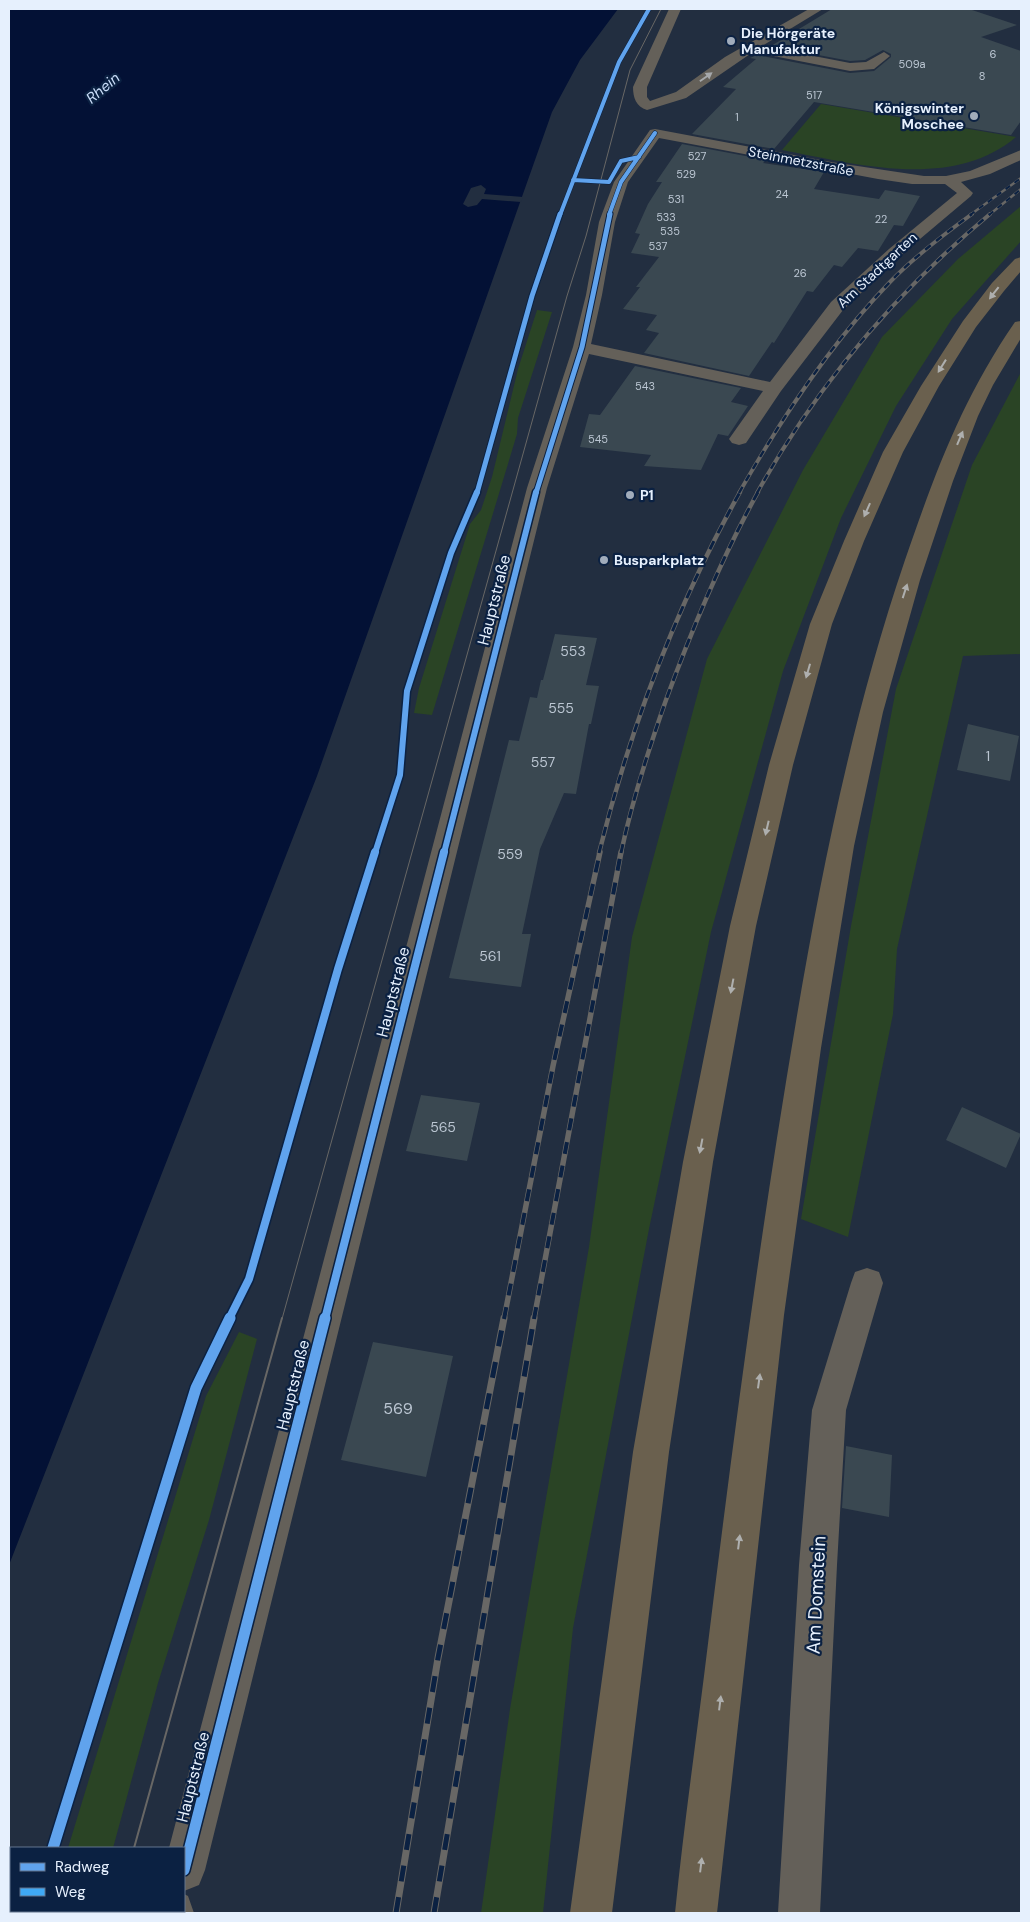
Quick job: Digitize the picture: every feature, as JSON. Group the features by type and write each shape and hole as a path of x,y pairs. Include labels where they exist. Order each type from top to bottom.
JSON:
{"highway":[{"path":"591,1913 651,1452 696,1171 743,926 781,765 821,624 854,541 893,452 930,386 969,325 998,287 1021,262"},
{"path":"696,1913 748,1464 786,1178 822,940 856,777 890,638 949,464 978,396 1021,326"}],"street":[{"path":"649,120 640,98 640,87 675,9"},
{"path":"649,120 729,61 817,9"},
{"path":"752,48 850,67 869,66 884,56"},
{"path":"729,61 749,64"},
{"path":"680,112 688,100 681,95"},
{"path":"649,120 670,126"},
{"name":"Steinmetzstraße","path":"649,120 827,166 900,178 948,180"},
{"name":"Hauptstraße","path":"185,1866 535,496 582,346 594,295 607,222 621,182 649,120"},
{"path":"948,180 976,174 999,166 1021,154"},
{"name":"Am Stadtgarten","path":"739,439 774,388 837,306 894,252 966,193 948,180"},
{"path":"582,346 774,388"},
{"name":"Am Domstein","path":"799,1913 818,1565 829,1410 866,1283"}],"green space":[{"path":"821,104 1016,137 991,154 963,164 933,169 872,166 782,150"},
{"path":"1021,206 1021,241 952,319 896,406 841,518 783,671 711,932 649,1229 573,1628 543,1913 481,1913 510,1709 589,1247 632,937 707,659 803,470 882,337 958,259"},
{"path":"537,310 552,312 518,418 517,434 432,715 414,713 419,688 470,524 481,510 492,477 518,369"},
{"path":"1021,372 1021,654 963,656 897,949 893,1014 848,1237 801,1219 851,926 896,689 972,465"},
{"path":"239,1332 257,1339 209,1520 158,1683 113,1847 68,1847 206,1396"}],"water":[{"name":"Rhein","path":"9,9 618,9 580,60 552,112 317,776 9,1565"}],"pier":[{"path":"481,185 486,189 484,194 523,197 521,202 482,199 477,205 468,207 463,204 471,188"}],"building":[{"path":"832,9 969,9 1017,25 981,37 1021,51 1021,121 1011,135 814,102 774,149 692,134 736,89 723,87 756,59 750,58 757,55 850,73 874,71 891,57 891,54 883,50 865,60 850,61 771,46"},
{"path":"682,144 766,160 763,163 824,172 814,189 879,199 885,190 920,196 903,226 894,225 878,251 858,248 842,267 834,265 813,292 807,291 774,343 772,342 749,376 644,353 659,333 646,330 657,315 623,309 640,287 636,287 659,257 631,253 640,234 635,233 648,204 662,182 656,182"},
{"path":"635,366 741,388 731,402 748,406 728,436 718,434 701,470 644,466 651,455 580,447 589,414 600,415"},
{"path":"555,634 597,638 586,685 599,686 591,724 589,724 576,794 564,793 540,849 522,934 531,934 521,987 449,978 509,740 519,741 530,697 537,698"},
{"path":"968,724 1019,736 1010,781 957,770"},
{"path":"421,1095 480,1103 467,1161 406,1151"},
{"path":"962,1107 1021,1134 1006,1168 946,1140"},
{"path":"373,1342 453,1356 426,1477 341,1460"},
{"path":"846,1446 892,1455 889,1517 842,1508"}],"tram line":[{"path":"282,1319 567,296 586,236 630,70 661,9"},
{"path":"134,1847 282,1318"}],"railway":[{"path":"970,215 1021,178"},
{"path":"989,215 1021,189"},
{"path":"739,493 789,410 847,331 899,273 972,214"},
{"path":"757,493 805,415 860,343 922,276 990,214"},
{"path":"599,853 625,760 658,668 696,578 740,492"},
{"path":"621,853 641,776 676,673 719,569 758,492"},
{"path":"504,1319 553,1066 600,852"},
{"path":"534,1319 621,852"},
{"path":"396,1913 438,1658 504,1318"},
{"path":"434,1913 534,1318"}],"cycle path":[{"path":"53,1847 196,1388 249,1279 338,969 400,775 407,691 451,553 482,479 532,296 568,192 619,62 649,9"},
{"path":"185,1866 537,488 582,347 594,295 607,222 621,182 655,133"},
{"path":"573,180 609,182 621,161 639,157"}],"place":[{"name":"Die Hörgeräte Manufaktur","path":"731,41"},
{"name":"Königswinter Moschee","path":"974,116"},
{"name":"P1","path":"630,495"},
{"name":"Busparkplatz","path":"604,560"}]}
